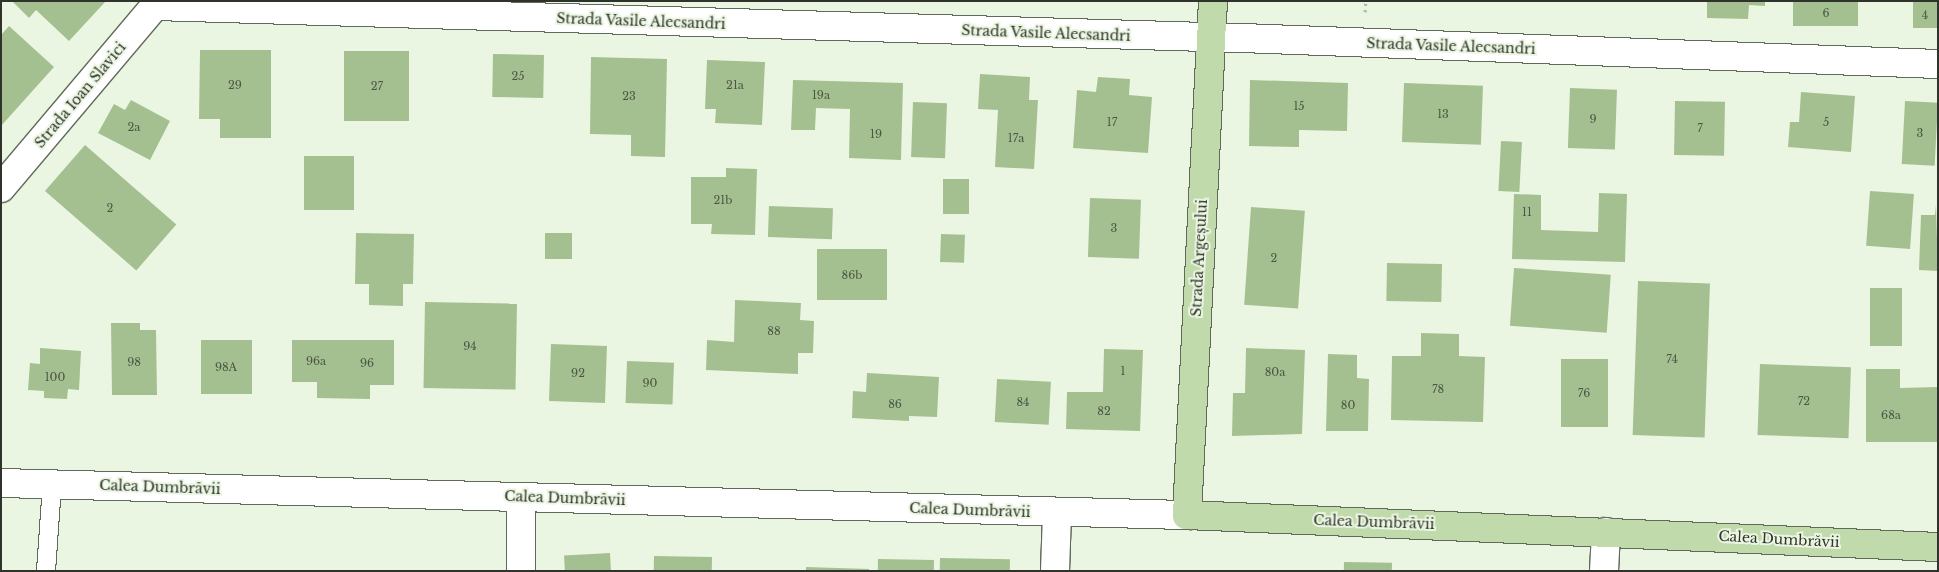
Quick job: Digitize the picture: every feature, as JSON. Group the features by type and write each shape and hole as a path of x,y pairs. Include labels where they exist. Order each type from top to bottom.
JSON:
{"main road":[{"name":"Strada Argeșului","path":"1187,515 1213,1"},
{"name":"Calea Dumbrăvii","path":"1187,515 1938,547"}],"street":[{"name":"Strada Vasile Alecsandri","path":"157,4 1938,64"},
{"name":"Strada Ioan Slavici","path":"1,188 157,4"},
{"name":"Calea Dumbrăvii","path":"1,482 52,485 521,496 1057,513 1187,515"},
{"path":"521,496 521,571"},
{"path":"1055,571 1057,513"},
{"path":"1604,571 1606,532"}],"lane":[{"path":"46,571 52,485"}],"path":[{"path":"1365,16 1366,1"}],"building":[{"path":"12,1 106,1 69,41 36,10 29,18"},
{"path":"1707,1 1765,1 1765,6 1749,5 1748,19 1707,18"},
{"path":"1793,1 1858,1 1858,26 1793,26"},
{"path":"1913,1 1938,1 1938,28 1913,28"},
{"path":"9,26 54,67 1,126 1,35"},
{"path":"200,50 271,50 271,138 220,138 220,119 199,119"},
{"path":"344,51 409,51 409,121 344,121"},
{"path":"493,54 544,55 543,98 492,97"},
{"path":"591,57 667,59 665,157 631,156 631,135 590,134"},
{"path":"707,60 765,62 762,125 715,123 716,109 705,109"},
{"path":"980,74 1030,77 1029,100 1038,100 1034,169 995,167 998,110 978,109"},
{"path":"1098,77 1130,79 1129,95 1152,97 1148,153 1073,148 1077,90 1096,92"},
{"path":"793,80 903,83 901,160 849,158 850,109 816,108 815,130 791,130"},
{"path":"1250,80 1348,83 1347,131 1299,130 1299,147 1249,146"},
{"path":"1404,83 1483,86 1481,145 1402,142"},
{"path":"1570,88 1617,90 1615,150 1568,148"},
{"path":"1801,92 1855,96 1851,152 1788,147 1790,122 1799,122"},
{"path":"131,100 170,121 150,160 98,133 114,104 125,110"},
{"path":"1675,101 1725,102 1724,156 1674,155"},
{"path":"1905,101 1938,103 1935,166 1902,164"},
{"path":"913,102 947,103 945,158 911,157"},
{"path":"1501,141 1522,142 1519,192 1498,191"},
{"path":"85,145 176,224 136,270 45,191"},
{"path":"304,156 354,156 354,210 304,210"},
{"path":"726,168 757,169 755,235 711,234 712,224 691,224 691,177 726,177"},
{"path":"943,179 969,179 969,214 943,214"},
{"path":"1870,191 1914,194 1910,249 1866,246"},
{"path":"1599,193 1627,194 1625,262 1512,259 1514,194 1541,195 1541,230 1598,232"},
{"path":"1090,198 1141,200 1139,259 1088,257"},
{"path":"1936,205 1938,271 1919,270 1921,215 1935,215"},
{"path":"769,206 833,208 832,239 768,237"},
{"path":"1251,207 1305,211 1298,309 1244,305"},
{"path":"356,233 414,234 413,284 403,284 403,306 369,305 369,284 355,284"},
{"path":"545,233 572,233 572,259 545,259"},
{"path":"941,234 965,235 964,263 940,262"},
{"path":"817,249 887,249 887,300 817,300"},
{"path":"1387,263 1442,264 1441,302 1386,301"},
{"path":"1514,268 1611,275 1607,333 1510,326"},
{"path":"1638,281 1710,284 1705,437 1633,435"},
{"path":"1870,288 1902,288 1902,346 1870,346"},
{"path":"735,300 801,303 800,320 814,321 813,353 798,353 798,374 706,370 707,340 734,342"},
{"path":"425,302 517,304 515,390 423,388"},
{"path":"111,323 140,323 140,330 156,330 157,395 112,395"},
{"path":"1421,333 1459,334 1459,356 1485,357 1483,422 1391,420 1392,356 1421,356"},
{"path":"201,340 252,340 252,394 201,394"},
{"path":"292,340 394,340 394,385 370,385 370,399 317,398 317,382 292,382"},
{"path":"551,344 607,346 605,403 549,401"},
{"path":"40,348 81,351 79,390 68,389 67,399 44,398 44,391 28,390 30,363 40,364"},
{"path":"1246,348 1305,350 1302,434 1232,436 1233,393 1245,393"},
{"path":"1104,349 1143,350 1140,431 1066,429 1067,392 1103,392"},
{"path":"1328,354 1357,355 1357,378 1369,379 1368,431 1326,431"},
{"path":"1561,359 1608,359 1608,427 1561,427"},
{"path":"627,361 674,363 673,405 626,403"},
{"path":"1760,364 1851,367 1848,438 1758,435"},
{"path":"1866,369 1900,369 1900,388 1938,387 1938,442 1866,442"},
{"path":"867,373 939,377 937,417 909,416 909,421 852,418 853,391 866,392"},
{"path":"997,379 1051,382 1049,425 995,422"},
{"path":"610,553 611,571 565,571 564,555"},
{"path":"654,556 712,557 712,571 654,571"},
{"path":"940,558 1010,559 1010,571 940,571"},
{"path":"878,559 934,560 934,571 878,571"},
{"path":"1344,562 1392,563 1392,571 1344,571"},
{"path":"806,567 869,569 869,571 806,571"}]}
